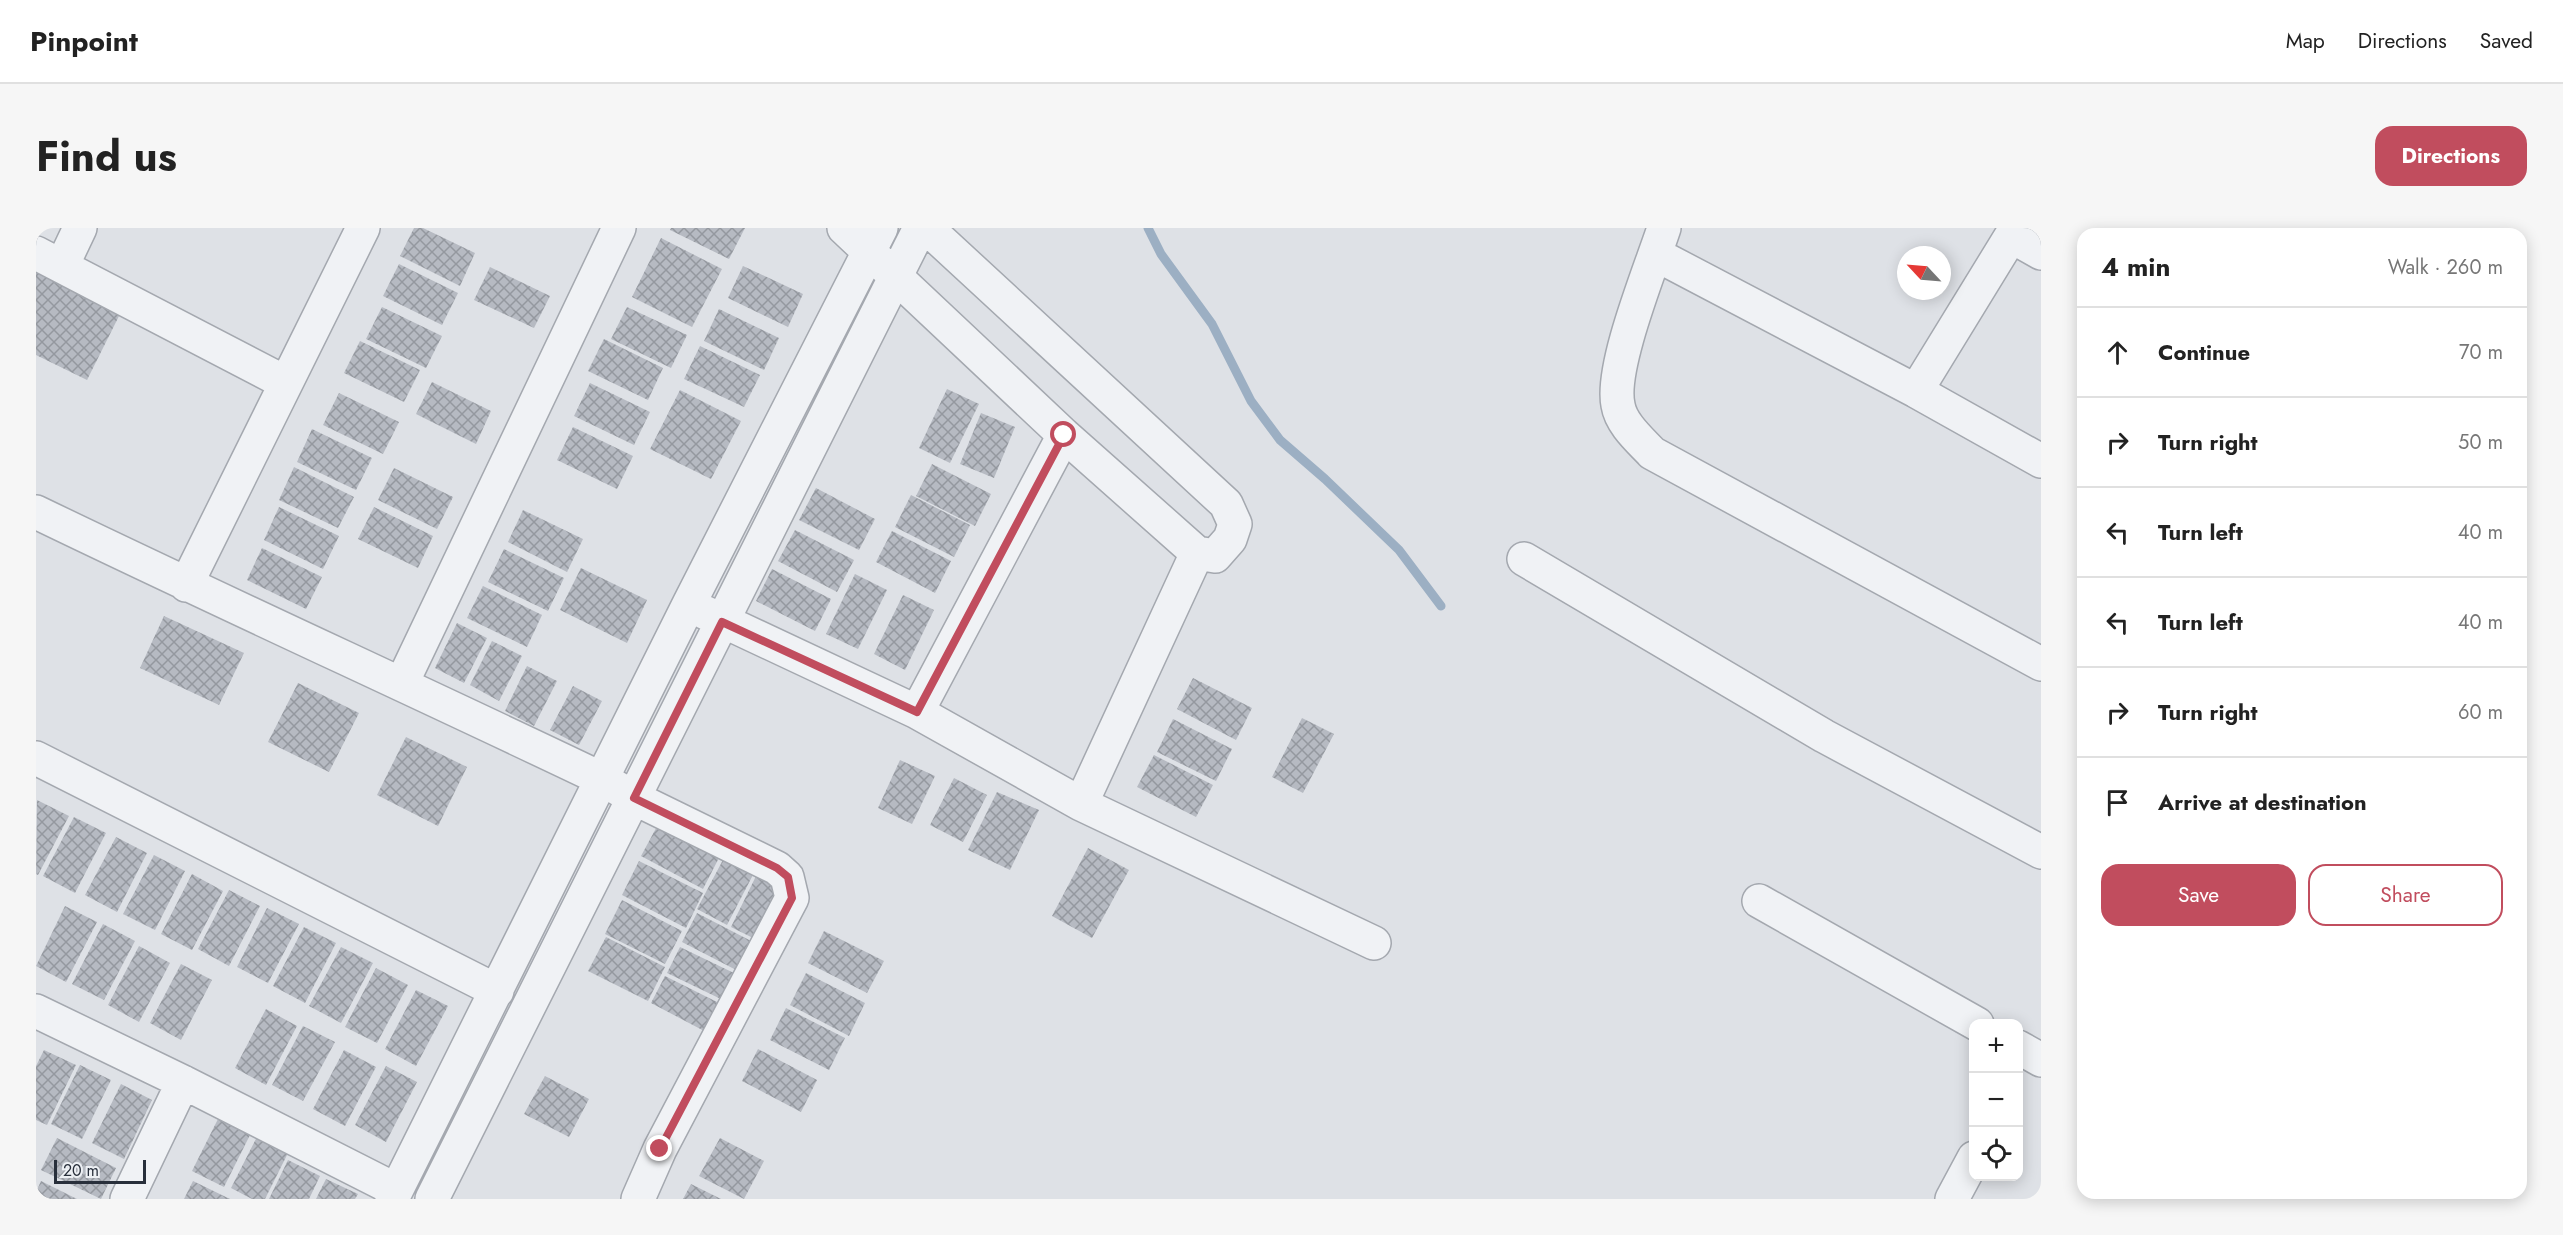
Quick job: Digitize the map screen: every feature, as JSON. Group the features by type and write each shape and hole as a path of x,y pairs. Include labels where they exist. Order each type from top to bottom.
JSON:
{"street":[{"path":"80,228 49,260 286,383"},
{"path":"186,585 363,228"},
{"path":"402,683 619,228"},
{"path":"844,228 875,239 897,279 1064,435 1197,553 1215,556 1230,539 1235,524 1226,504 927,228"},
{"path":"432,1199 897,279 920,228"},
{"path":"1916,392 2014,232 2041,253"},
{"path":"36,1011 183,1082 394,1195 689,604 875,239"},
{"path":"2041,461 1916,392 1660,241 1620,363 1618,406 1632,433 1652,453 2041,664"},
{"path":"917,712 1064,435"},
{"path":"36,512 186,585 402,683 602,779 634,798 777,868 788,877 792,898 660,1149 638,1199"},
{"path":"1081,804 1197,553"},
{"path":"1524,559 1824,736 2041,852"},
{"path":"689,604 722,622 917,712 1081,804 1374,943"},
{"path":"36,758 497,991"},
{"path":"1759,901 1970,1019"},
{"path":"127,1199 183,1082"},
{"path":"1952,1199 1969,1167"}],"building":[{"path":"414,228 423,228 475,253 460,286 400,256"},
{"path":"671,228 745,228 729,259 670,230"},
{"path":"661,238 722,269 692,327 632,297"},
{"path":"36,257 126,302 87,380 36,355"},
{"path":"399,264 458,293 442,325 383,296"},
{"path":"743,266 803,294 788,327 728,298"},
{"path":"490,267 550,296 534,328 474,300"},
{"path":"382,307 442,336 426,368 366,339"},
{"path":"627,307 687,335 671,368 611,339"},
{"path":"719,309 779,338 764,370 704,341"},
{"path":"604,339 663,368 648,400 588,371"},
{"path":"360,341 420,370 404,402 344,373"},
{"path":"700,346 760,375 744,407 684,379"},
{"path":"432,382 491,411 476,444 416,414"},
{"path":"590,383 650,412 634,445 574,416"},
{"path":"947,389 979,404 950,463 919,448"},
{"path":"680,390 741,421 711,479 650,449"},
{"path":"339,393 399,422 383,454 323,425"},
{"path":"981,413 1015,427 994,478 960,464"},
{"path":"573,427 633,456 617,489 557,460"},
{"path":"312,429 372,458 356,490 297,462"},
{"path":"932,464 991,494 975,526 916,496"},
{"path":"294,467 354,497 338,528 279,500"},
{"path":"394,468 453,497 437,529 378,500"},
{"path":"816,488 875,519 859,550 799,520"},
{"path":"911,495 970,525 954,557 895,527"},
{"path":"279,507 339,536 323,569 264,540"},
{"path":"374,507 433,536 418,568 358,539"},
{"path":"523,510 583,539 567,572 508,542"},
{"path":"795,530 854,560 837,592 778,561"},
{"path":"892,531 951,561 935,593 876,562"},
{"path":"262,548 322,577 306,609 247,580"},
{"path":"504,549 564,578 548,611 488,582"},
{"path":"581,568 647,600 627,643 560,610"},
{"path":"772,569 831,599 815,631 756,601"},
{"path":"855,574 887,590 858,649 826,634"},
{"path":"483,586 542,615 527,647 467,618"},
{"path":"903,595 934,610 905,670 874,654"},
{"path":"164,616 244,653 219,705 140,668"},
{"path":"457,623 487,638 464,683 435,668"},
{"path":"492,641 522,656 499,701 470,685"},
{"path":"527,666 557,681 534,726 505,711"},
{"path":"1193,678 1252,708 1236,740 1177,709"},
{"path":"298,683 359,713 329,772 268,742"},
{"path":"573,686 602,701 579,745 550,730"},
{"path":"1302,718 1334,734 1303,793 1272,777"},
{"path":"1173,719 1232,749 1216,781 1157,752"},
{"path":"406,737 467,767 438,826 377,795"},
{"path":"1154,755 1213,785 1196,817 1137,787"},
{"path":"900,760 935,776 912,824 878,808"},
{"path":"954,778 987,795 963,842 930,825"},
{"path":"997,792 1039,810 1010,870 968,850"},
{"path":"37,800 69,816 38,875 36,874"},
{"path":"74,817 106,833 75,893 43,876"},
{"path":"661,819 722,852 703,889 641,856"},
{"path":"116,837 147,853 117,912 85,895"},
{"path":"1088,848 1129,870 1092,938 1052,916"},
{"path":"154,855 185,871 155,930 123,914"},
{"path":"725,856 755,871 727,925 697,909"},
{"path":"639,861 703,893 686,928 622,895"},
{"path":"758,872 785,885 757,940 731,927"},
{"path":"192,874 223,891 192,950 161,934"},
{"path":"229,890 260,906 229,966 198,949"},
{"path":"622,900 682,931 665,964 605,934"},
{"path":"65,906 97,922 66,982 36,966"},
{"path":"267,908 299,924 268,983 237,967"},
{"path":"697,913 755,943 740,972 682,942"},
{"path":"103,924 135,941 104,1000 72,984"},
{"path":"304,927 336,943 305,1003 273,986"},
{"path":"824,931 884,961 867,993 808,963"},
{"path":"606,937 665,967 648,1001 588,971"},
{"path":"139,946 170,963 139,1022 108,1005"},
{"path":"341,947 373,963 341,1023 309,1006"},
{"path":"680,947 738,975 725,1001 667,973"},
{"path":"181,964 212,980 181,1040 150,1023"},
{"path":"376,968 408,985 377,1043 345,1027"},
{"path":"806,973 865,1003 849,1036 790,1005"},
{"path":"665,976 723,1005 708,1033 651,1003"},
{"path":"416,990 448,1006 416,1066 385,1049"},
{"path":"786,1008 845,1038 829,1070 770,1040"},
{"path":"266,1009 297,1026 266,1085 235,1068"},
{"path":"303,1026 335,1042 303,1101 272,1085"},
{"path":"758,1049 817,1080 801,1112 742,1081"},
{"path":"44,1050 76,1065 47,1125 36,1120 36,1066"},
{"path":"344,1050 376,1067 345,1126 313,1109"},
{"path":"80,1065 111,1080 82,1139 51,1124"},
{"path":"386,1066 417,1082 386,1142 355,1125"},
{"path":"545,1076 589,1099 569,1137 524,1114"},
{"path":"121,1084 152,1100 124,1159 92,1143"},
{"path":"221,1113 253,1129 224,1187 192,1171"},
{"path":"260,1131 291,1147 265,1199 252,1199 231,1188"},
{"path":"57,1138 116,1168 101,1199 41,1170"},
{"path":"720,1138 764,1161 744,1199 699,1176"},
{"path":"288,1160 320,1176 309,1199 269,1199"},
{"path":"326,1179 358,1194 355,1199 316,1199"},
{"path":"41,1181 77,1199 36,1199 36,1192"},
{"path":"193,1181 230,1199 184,1199"},
{"path":"691,1184 721,1199 683,1199"}],"waterway":[{"path":"1148,228 1161,254 1212,324 1251,401 1280,440 1325,479 1399,550 1441,606"}],"route":[{"path":"660,1149 792,898 788,877 777,868 634,798 722,622 917,712 1064,435"}]}
